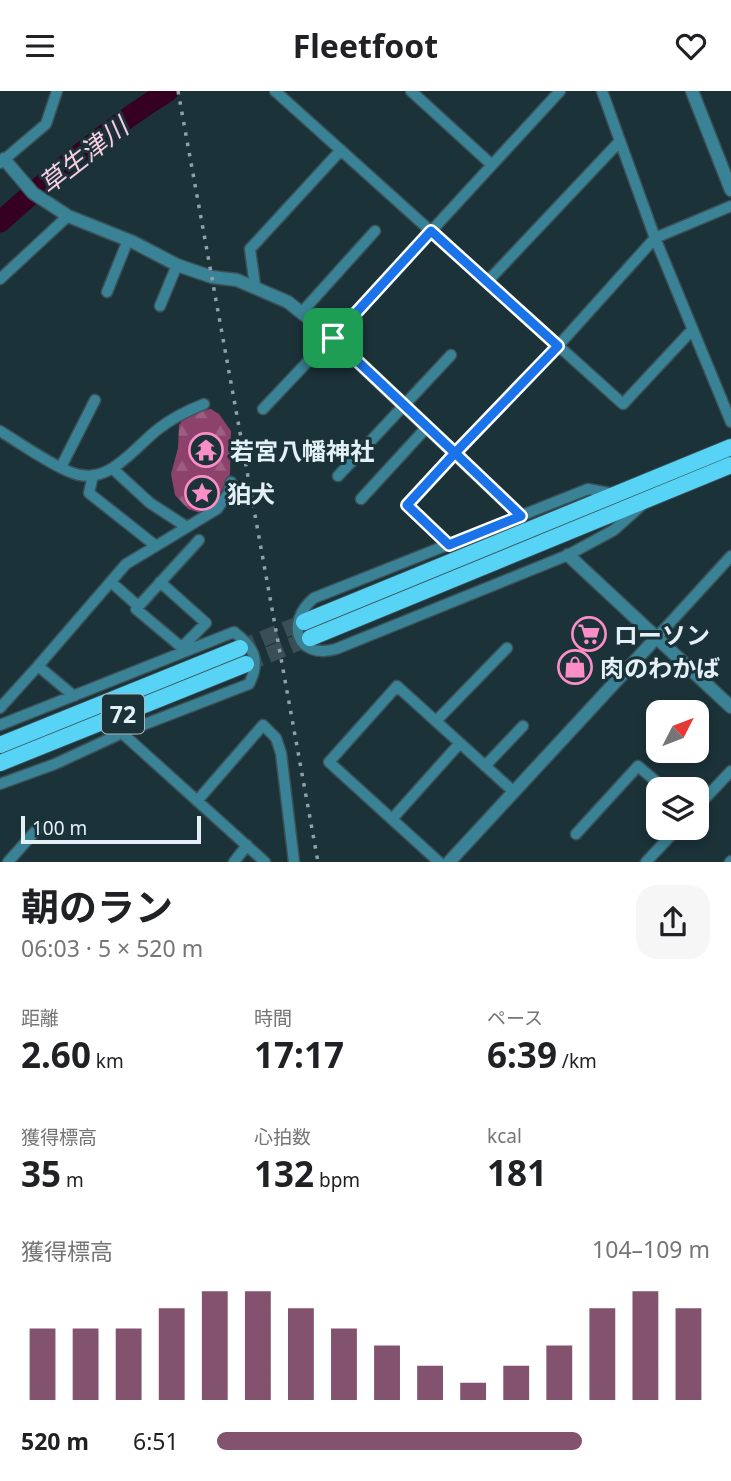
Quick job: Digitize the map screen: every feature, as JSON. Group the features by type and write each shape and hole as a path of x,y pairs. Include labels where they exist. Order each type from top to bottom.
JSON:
{"main road":[{"path":"304,622 731,447"},
{"path":"310,638 731,465"},
{"name":"72","path":"0,745 240,648"},
{"name":"72","path":"0,763 246,664"}],"street":[{"path":"57,91 46,124 3,161 33,193 64,214 128,240 177,265 212,277 237,280 288,302 332,338 521,516"},
{"path":"275,91 623,404 692,330"},
{"path":"411,91 492,165"},
{"path":"602,91 655,238 731,422"},
{"path":"692,91 731,190"},
{"path":"262,409 332,338 555,93"},
{"path":"487,282 620,141"},
{"path":"255,286 250,249 341,150"},
{"path":"449,545 407,505 558,346 655,238 731,206"},
{"path":"0,279 64,214"},
{"path":"302,312 376,231"},
{"path":"107,292 128,240"},
{"path":"160,306 177,265"},
{"path":"338,476 451,355"},
{"path":"61,467 95,400"},
{"path":"0,431 61,467 84,476 93,475 113,469 178,415 204,404"},
{"path":"361,499 427,427"},
{"path":"113,469 150,503 187,527"},
{"path":"93,475 89,493 156,546"},
{"path":"0,708 126,564 217,509 228,494 231,482"},
{"path":"617,495 588,489 314,598 303,607 297,620 300,637 306,646 316,651 335,649 568,555 608,535 648,499"},
{"path":"603,518 608,535"},
{"path":"183,650 136,609 199,540"},
{"path":"568,555 731,707"},
{"path":"449,862 731,556"},
{"path":"111,582 138,606"},
{"path":"160,582 206,623 183,650"},
{"path":"0,725 183,650 234,632 252,648 254,675 249,684 0,784"},
{"path":"436,721 507,648"},
{"path":"38,666 74,696"},
{"path":"439,862 329,762 397,686 514,792"},
{"path":"197,801 263,725 276,739 281,753 294,862"},
{"path":"485,766 523,726"},
{"path":"122,733 265,862"},
{"path":"392,819 460,743"},
{"path":"576,834 638,766 651,777"},
{"path":"709,794 731,771"},
{"path":"8,862 38,828"},
{"path":"646,862 667,840"},
{"path":"233,862 247,845"}],"green space":[{"path":"211,409 219,414 231,431 230,474 215,504 204,514 188,509 175,495 171,474 178,448 179,425 185,417 197,411"}],"waterway":[{"name":"草生津川","path":"0,222 81,153 168,91"}],"tunnel":[{"path":"240,648 304,622"},
{"path":"246,664 310,638"}],"railway":[{"path":"178,91 318,862"}],"place":[{"name":"若宮八幡神社","path":"206,450"},
{"name":"狛犬","path":"202,493"},
{"name":"ローソン","path":"589,634"},
{"name":"肉のわかば","path":"575,667"}],"route":[{"path":"333,338 431,231 558,346 455,453 521,516 449,545 407,505 455,453 333,338"}]}
